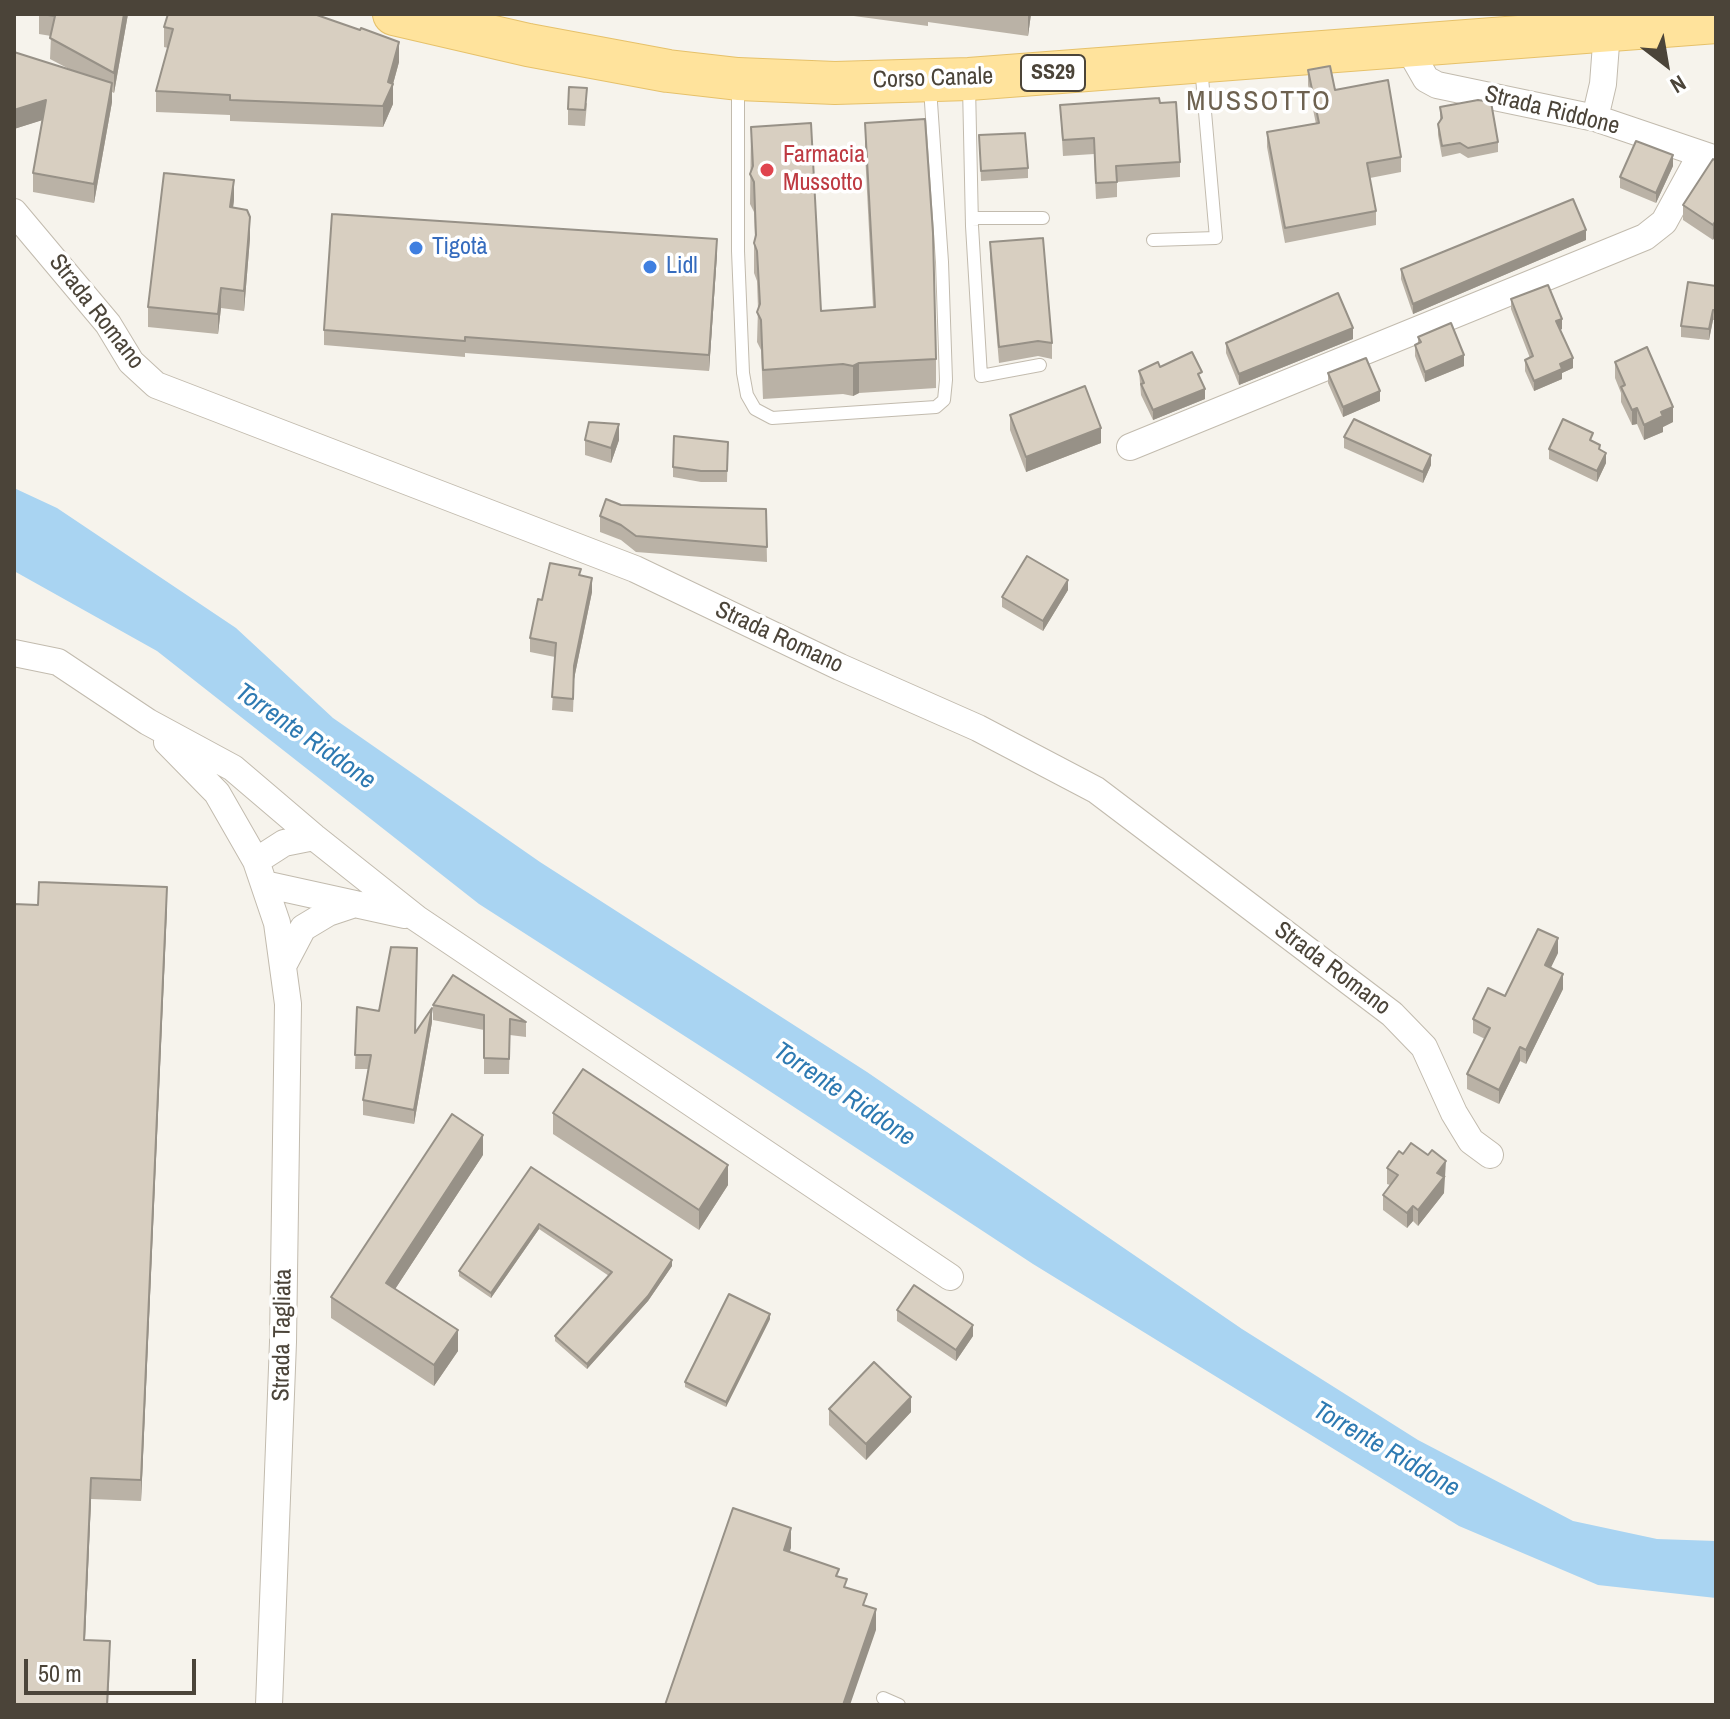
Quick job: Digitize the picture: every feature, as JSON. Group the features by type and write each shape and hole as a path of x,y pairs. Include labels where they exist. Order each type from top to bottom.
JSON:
{"main road":[{"name":"Corso Canale","path":"394,14 528,45 668,71 738,79 835,83 949,80 1201,63 1406,44 1716,22"}],"street":[{"path":"1595,118 1603,84 1607,31"},
{"name":"Strada Riddone","path":"1406,44 1426,79 1437,85 1595,118 1709,156"},
{"path":"1130,447 1645,237 1664,222 1709,156"},
{"name":"Strada Romano","path":"14,212 108,324 131,362 156,385 635,569 840,667 978,728 1096,790 1392,1014 1424,1047 1454,1113 1471,1141 1490,1155"},
{"name":"Strada Tagliata","path":"14,653 58,662 148,722 233,768 416,918 950,1277"},
{"name":"Strada Tagliata","path":"148,722 217,793 260,873 277,923 288,1004 283,1342 269,1705"},
{"path":"260,873 284,843 314,837"},
{"name":"Strada Tagliata","path":"260,873 416,918"},
{"path":"283,966 303,928 328,913 359,903"}],"lane":[{"path":"1153,240 1216,238 1201,63"},
{"path":"738,79 738,251 743,373 747,395 755,409 772,418 936,407 944,400 942,262 949,80"},
{"path":"949,80 972,218 981,376 1040,365"},
{"path":"972,218 1043,218"},
{"path":"883,1698 899,1705"}],"water":[{"name":"Torrente Riddone","path":"14,488 57,508 236,628 333,718 540,862 867,1072 1242,1329 1418,1440 1573,1521 1657,1539 1716,1541 1716,1598 1598,1585 1459,1526 1033,1264 479,904 157,651 14,571"}],"building":[{"path":"41,14 124,14 114,73 50,38 55,16"},
{"path":"168,14 314,14 361,28 399,42 388,82 393,84 383,106 230,100 230,95 156,91 173,29 164,27"},
{"path":"14,52 112,83 94,184 33,173 46,100 14,110"},
{"path":"1330,66 1335,90 1388,80 1401,157 1367,163 1376,211 1285,228 1267,132 1319,123 1308,70"},
{"path":"569,87 587,88 585,110 568,109"},
{"path":"1159,98 1160,103 1176,102 1180,162 1116,166 1117,182 1096,183 1094,138 1063,140 1060,105"},
{"path":"1478,100 1491,102 1498,142 1468,148 1460,143 1442,146 1438,124 1442,118 1440,107"},
{"path":"925,119 933,233 936,359 763,370 761,320 757,312 760,304 754,243 754,182 750,174 753,166 751,127 811,123 821,311 875,307 865,123"},
{"path":"1025,133 1028,168 981,171 979,135"},
{"path":"1636,141 1673,155 1656,193 1620,177"},
{"path":"1713,159 1716,161 1716,220 1713,225 1683,205"},
{"path":"164,173 234,180 230,207 247,210 250,217 244,291 221,288 218,314 148,307"},
{"path":"1573,199 1586,230 1413,304 1401,269"},
{"path":"332,214 717,239 709,355 324,330"},
{"path":"1043,238 1052,343 1038,341 999,347 990,242"},
{"path":"1688,282 1716,286 1716,310 1713,310 1709,329 1681,326"},
{"path":"1548,285 1562,319 1556,321 1573,358 1560,364 1562,369 1534,381 1525,360 1533,356 1511,299"},
{"path":"1338,293 1353,328 1239,374 1226,343"},
{"path":"1451,323 1464,355 1425,372 1415,345 1421,342 1418,337"},
{"path":"1647,347 1673,407 1644,425 1637,408 1632,410 1621,387 1625,385 1615,362"},
{"path":"1192,352 1202,372 1198,374 1205,389 1153,410 1141,384 1144,383 1139,371 1158,362 1160,367"},
{"path":"1366,358 1380,391 1343,407 1328,373"},
{"path":"1085,386 1101,428 1026,457 1010,415"},
{"path":"1354,419 1431,455 1423,472 1344,437"},
{"path":"1563,419 1593,433 1590,440 1600,445 1599,449 1606,453 1597,471 1549,449"},
{"path":"589,422 619,424 611,448 585,440"},
{"path":"674,436 728,442 727,471 673,467"},
{"path":"606,499 621,505 766,509 767,547 636,536 600,516"},
{"path":"1027,556 1068,580 1043,621 1002,597"},
{"path":"550,563 581,569 579,575 592,578 574,666 573,699 552,697 556,643 530,638"},
{"path":"39,882 167,887 141,1480 91,1478 84,1640 110,1641 107,1705 14,1705 14,904 38,905"},
{"path":"1538,929 1558,938 1545,965 1563,974 1526,1050 1520,1047 1499,1090 1467,1074 1490,1028 1473,1019 1488,988 1505,996"},
{"path":"391,947 417,948 415,1033 432,1008 414,1110 363,1100 371,1055 355,1055 357,1007 379,1011"},
{"path":"453,975 526,1022 510,1019 509,1059 484,1058 484,1015 433,1005"},
{"path":"583,1069 728,1165 699,1210 553,1113"},
{"path":"452,1114 483,1135 386,1283 458,1330 434,1365 331,1297"},
{"path":"1411,1143 1428,1155 1432,1150 1446,1161 1437,1173 1444,1177 1418,1210 1413,1206 1407,1213 1383,1195 1398,1175 1387,1168 1399,1151 1403,1154"},
{"path":"531,1167 672,1260 648,1296 587,1364 555,1336 612,1272 539,1224 491,1293 459,1271"},
{"path":"914,1285 973,1325 956,1350 897,1310"},
{"path":"729,1294 770,1314 726,1402 685,1382"},
{"path":"874,1362 911,1397 866,1444 829,1409"},
{"path":"733,1508 791,1528 784,1550 839,1569 836,1576 847,1579 844,1587 867,1594 863,1605 876,1609 843,1705 665,1705"}],"place":[{"name":"Farmacia Mussotto","path":"767,170"},
{"name":"Tigotà","path":"416,248"},
{"name":"Lidl","path":"650,267"}],"district":[{"name":"MUSSOTTO","path":"1259,102"}]}
